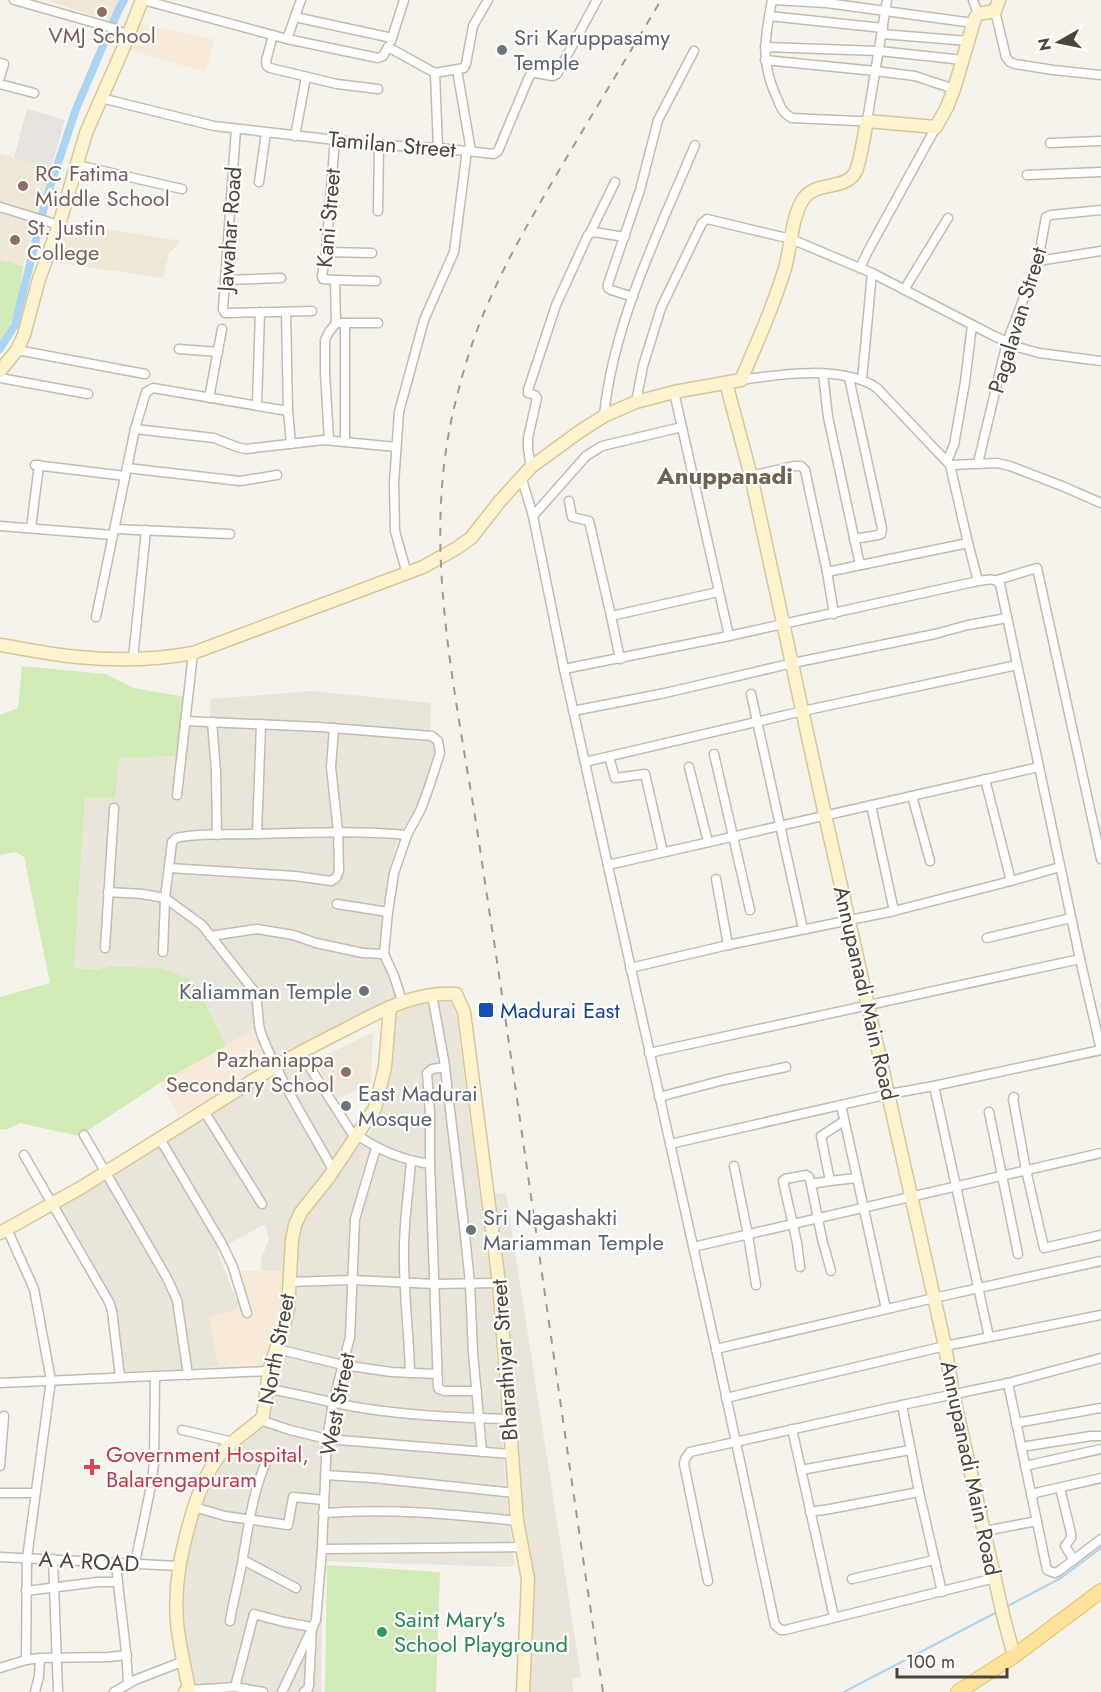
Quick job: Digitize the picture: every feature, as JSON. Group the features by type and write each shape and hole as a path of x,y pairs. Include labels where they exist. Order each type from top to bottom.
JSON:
{"main road":[{"path":"964,1691 1101,1591"}],"street":[{"path":"14,0 110,27 127,35"},
{"path":"0,370 17,350 24,335 54,224 77,165 86,133 142,0 286,39 378,58 383,56 388,47 404,0"},
{"path":"286,39 301,0"},
{"path":"388,47 435,73 464,68 473,26 488,0"},
{"path":"457,70 469,151 490,154 498,152 529,77 532,73 553,76 557,74 597,0"},
{"path":"936,127 792,118 786,115 769,79 765,60 772,0 827,3 976,19 997,5 1006,57 1010,62 1053,70 1101,75"},
{"path":"741,380 769,316 786,265 797,212 808,194 815,189 849,180 855,171 867,121 887,0"},
{"path":"860,268 947,107 976,19 973,0"},
{"path":"769,16 968,41"},
{"path":"295,17 392,38"},
{"path":"273,35 266,61 270,68 337,84 378,89"},
{"path":"765,46 879,51 963,60"},
{"path":"633,297 608,288 608,284 640,190 658,120 694,51"},
{"path":"765,60 915,76 954,89"},
{"path":"0,63 4,64 0,77"},
{"path":"435,73 438,148"},
{"path":"295,136 306,76"},
{"path":"0,84 34,93"},
{"name":"Tamilan Street","path":"101,98 214,126 379,145 469,151 454,252 424,320 399,412 394,483 395,531 407,574"},
{"name":"Jawahar Road","path":"236,129 223,309 225,313 312,311"},
{"path":"259,182 266,133"},
{"name":"Kani Street","path":"335,139 322,276 323,279 335,280 341,323 345,442"},
{"path":"1050,143 1101,141"},
{"path":"378,211 379,145"},
{"path":"604,416 606,394 622,328 695,145"},
{"path":"77,165 182,189"},
{"path":"1027,175 1101,172"},
{"path":"531,467 528,438 537,400 535,395 528,393 528,390 556,305 587,236 615,182"},
{"path":"0,207 54,224"},
{"name":"Pagalavan Street","path":"978,464 1007,343 1038,261 1046,217 1101,210"},
{"path":"904,290 948,218"},
{"path":"636,402 643,366 661,308 702,224 707,219 791,239 872,273 1007,343 1040,353 1101,360"},
{"path":"590,233 625,237"},
{"path":"1038,261 1101,251"},
{"path":"326,252 372,253"},
{"path":"862,380 872,273"},
{"path":"225,280 281,278"},
{"path":"335,280 376,281"},
{"path":"257,406 260,312"},
{"path":"286,312 291,444"},
{"path":"329,440 325,340 329,332 341,323 378,323"},
{"path":"972,325 965,382 949,463 978,581"},
{"path":"209,398 222,329"},
{"path":"179,349 218,352"},
{"path":"17,350 145,374"},
{"path":"0,645 76,657 115,660 175,657 193,653 407,574 457,548 471,538 521,476 531,467 604,416 636,402 674,392 782,374 823,374 862,380 877,388 949,463 1010,466 1101,503"},
{"path":"823,374 828,417 860,566"},
{"path":"0,378 88,394"},
{"path":"849,378 882,528 881,534 854,539"},
{"name":"Annupanadi Main Road","path":"726,383 751,476 945,1346 953,1394 1014,1656"},
{"path":"96,617 135,429 147,390 153,388 288,411"},
{"path":"674,392 729,636"},
{"path":"533,516 586,456 594,450 602,446 682,427"},
{"path":"135,429 213,438 246,449 329,440 396,447"},
{"path":"31,528 37,465 232,481 277,475"},
{"path":"751,476 794,466 801,466 805,470 834,614"},
{"path":"521,476 533,516 573,711 737,1441 775,1625 784,1630 995,1578"},
{"path":"569,501 572,517 589,521 620,659"},
{"path":"0,526 113,532 146,530 230,534"},
{"path":"133,659 146,530"},
{"path":"827,572 968,543"},
{"path":"564,669 834,614 978,581 997,580 1037,568 1101,859"},
{"path":"670,1144 889,1094 1101,1050 1000,584 997,580"},
{"path":"611,616 718,592"},
{"path":"573,711 1007,618"},
{"path":"177,795 193,653"},
{"path":"585,762 803,711 1017,665"},
{"path":"751,694 802,929"},
{"path":"185,721 334,728 432,736 438,741 440,753 421,809 407,836 394,873 388,912 384,954 402,1001"},
{"path":"212,722 216,771 217,835"},
{"path":"257,834 261,724"},
{"path":"169,868 294,876 331,881 336,878 339,871 338,831 331,767 334,728"},
{"path":"714,754 750,910"},
{"path":"609,757 615,778 645,774 663,852"},
{"path":"689,767 708,842"},
{"path":"608,865 1039,767"},
{"path":"985,779 1011,881"},
{"path":"912,796 930,861"},
{"path":"871,805 894,911"},
{"path":"105,948 114,808"},
{"path":"163,952 165,898 172,842 176,838 338,831 407,836"},
{"path":"630,968 802,929 894,911 1060,867"},
{"path":"716,879 728,945"},
{"path":"108,892 165,898 202,925 254,991 258,1002 260,1030 276,1066 333,1170"},
{"path":"337,904 388,912"},
{"path":"987,938 1071,918"},
{"path":"210,936 257,929 293,935 316,943 363,953 384,954"},
{"path":"650,1053 1080,959"},
{"name":"Bharathiyar Street","path":"432,995 456,994 464,1012 499,1282 514,1493 528,1579 523,1692"},
{"path":"26,1660 27,1558 51,1380 34,1289 4,1231 160,1139 300,1052 402,1001 432,995 445,1067 470,1283 473,1353 482,1452"},
{"name":"North Street","path":"187,1691 177,1624 176,1599 178,1566 194,1507 204,1481 217,1458 263,1416 269,1371 287,1315 295,1225 301,1212 371,1116 385,1067 390,1007"},
{"path":"300,1052 356,1137 376,1148 411,1161 430,1164"},
{"path":"445,1067 432,1069 427,1073 438,1387 441,1391 477,1391"},
{"path":"659,1096 786,1067"},
{"path":"934,1086 989,1337"},
{"path":"1014,1097 1026,1170 1044,1248 1101,1235"},
{"path":"841,1105 886,1309"},
{"path":"204,1111 262,1204"},
{"path":"989,1112 1018,1254"},
{"path":"830,1181 821,1136 844,1121"},
{"path":"84,1135 167,1278 177,1300 188,1375"},
{"path":"160,1139 225,1251 233,1267 247,1313"},
{"name":"West Street","path":"282,1692 316,1620 327,1439 333,1403 350,1337 355,1219 376,1148"},
{"path":"693,1247 1101,1153"},
{"path":"24,1155 109,1302 120,1377"},
{"path":"410,1373 410,1343 404,1281 405,1217 411,1161"},
{"path":"734,1166 756,1285"},
{"path":"800,1267 783,1181 806,1175 811,1184 831,1271"},
{"path":"811,1184 856,1178"},
{"path":"716,1349 1101,1262"},
{"path":"289,1282 352,1280 435,1284 499,1282"},
{"path":"726,1398 945,1346 1101,1315"},
{"path":"277,1349 343,1365 391,1372 437,1374"},
{"path":"708,1581 686,1477 685,1459 690,1452 1008,1383 1101,1358"},
{"path":"0,1383 269,1371"},
{"path":"135,1563 154,1463 155,1376"},
{"path":"1008,1383 1047,1570 1054,1573 1059,1571 1101,1539"},
{"path":"268,1389 383,1411 509,1419"},
{"path":"902,1405 942,1592"},
{"path":"1016,1423 1101,1408"},
{"path":"0,1466 4,1416"},
{"path":"260,1420 327,1439 511,1454"},
{"path":"792,1429 834,1617"},
{"path":"182,1430 233,1442"},
{"path":"1021,1447 1101,1436"},
{"path":"1025,1466 1101,1449"},
{"path":"801,1470 910,1450"},
{"path":"230,1622 259,1477 268,1458"},
{"path":"325,1475 514,1493"},
{"path":"1031,1494 1101,1478"},
{"path":"1060,1488 1071,1533 1071,1538 1065,1546 1074,1560"},
{"path":"810,1512 919,1492"},
{"path":"0,1493 35,1493"},
{"path":"194,1507 250,1521 288,1525 293,1497 324,1500"},
{"path":"323,1513 388,1510 517,1521"},
{"path":"985,1531 1037,1521"},
{"path":"322,1549 523,1547"},
{"name":"A A ROAD","path":"0,1557 178,1566"},
{"path":"53,1559 58,1692"},
{"path":"243,1560 296,1588"},
{"path":"852,1579 934,1560"},
{"path":"116,1562 127,1655 128,1684"},
{"path":"26,1590 117,1582"},
{"path":"238,1689 254,1614 312,1627 309,1685 304,1692"},
{"path":"0,1668 40,1658 127,1655"},
{"path":"35,1692 40,1658"},
{"path":"114,1692 150,1673 184,1661"},
{"path":"187,1691 238,1689 263,1692"}],"shaded area":[{"name":"VMJ School","path":"46,0 127,0 118,24"},
{"path":"134,22 215,40 205,72 123,48"},
{"path":"27,109 65,120 51,168 14,158"},
{"name":"RC Fatima Middle School","path":"0,154 51,168 37,214 0,204"},
{"name":"St. Justin College","path":"0,210 36,220 23,266 0,260"},
{"path":"63,222 181,241 169,253 163,278 53,262"},
{"path":"312,691 431,703 430,739 434,742 435,753 427,786 398,838 391,866 381,939 382,953 398,995 396,999 280,1056 272,1063 253,1030 226,1046 201,994 190,979 162,968 110,966 96,970 74,969 85,798 118,758 180,756 185,725 209,725 211,699"},
{"path":"453,998 491,1281 505,1478 514,1565 510,1567 323,1561 321,1692 194,1692 183,1640 181,1602 184,1556 207,1489 225,1460 250,1438 263,1422 286,1343 295,1296 297,1239 302,1220 320,1191 371,1131 380,1109 393,1007 397,1004"},
{"path":"253,1030 272,1063 179,1116 160,1083"},
{"name":"Pazhaniappa Secondary School","path":"373,1032 371,1083 338,1099 314,1061"},
{"path":"299,1055 354,1140 300,1203 286,1235 284,1271 261,1271 261,1259 269,1239 265,1224 217,1250 240,1309 210,1318 219,1367 124,1372 113,1303 103,1281 59,1206"},
{"path":"506,1193 581,1677 572,1678 573,1692 526,1692 529,1583 491,1195"},
{"path":"239,1271 287,1271 284,1313 266,1366 219,1367 209,1317 248,1306"}],"green space":[{"path":"0,260 23,266 14,316 0,343"},
{"path":"22,666 105,674 134,688 186,697 180,756 119,758 115,798 85,798 74,968 96,970 110,966 162,968 190,979 201,994 226,1046 160,1083 79,1136 20,1123 6,1130 0,1129 0,997 50,983 24,857 16,852 0,855 0,715 18,708"},
{"name":"Saint Mary's School Playground","path":"327,1565 440,1572 436,1692 325,1692"}],"waterway":[{"path":"0,349 15,325 46,199 76,109 124,0"},
{"path":"1006,1607 1061,1578 1101,1548"},
{"path":"844,1692 999,1611"}],"railway":[{"path":"603,1692 494,941 453,683 443,592 440,546 441,500 445,454 454,408 469,352 484,312 533,216 661,0"}],"place":[{"name":"VMJ School","path":"102,12"},
{"name":"Sri Karuppasamy Temple","path":"502,50"},
{"name":"RC Fatima Middle School","path":"23,186"},
{"name":"St. Justin College","path":"15,240"},
{"name":"Kaliamman Temple","path":"364,991"},
{"name":"Madurai East","path":"486,1010"},
{"name":"Pazhaniappa Secondary School","path":"346,1072"},
{"name":"East Madurai Mosque","path":"346,1106"},
{"name":"Sri Nagashakti Mariamman Temple","path":"471,1230"},
{"name":"Government Hospital, Balarengapuram","path":"92,1467"},
{"name":"Saint Mary's School Playground","path":"382,1632"}],"district":[{"name":"Anuppanadi","path":"725,475"}]}
